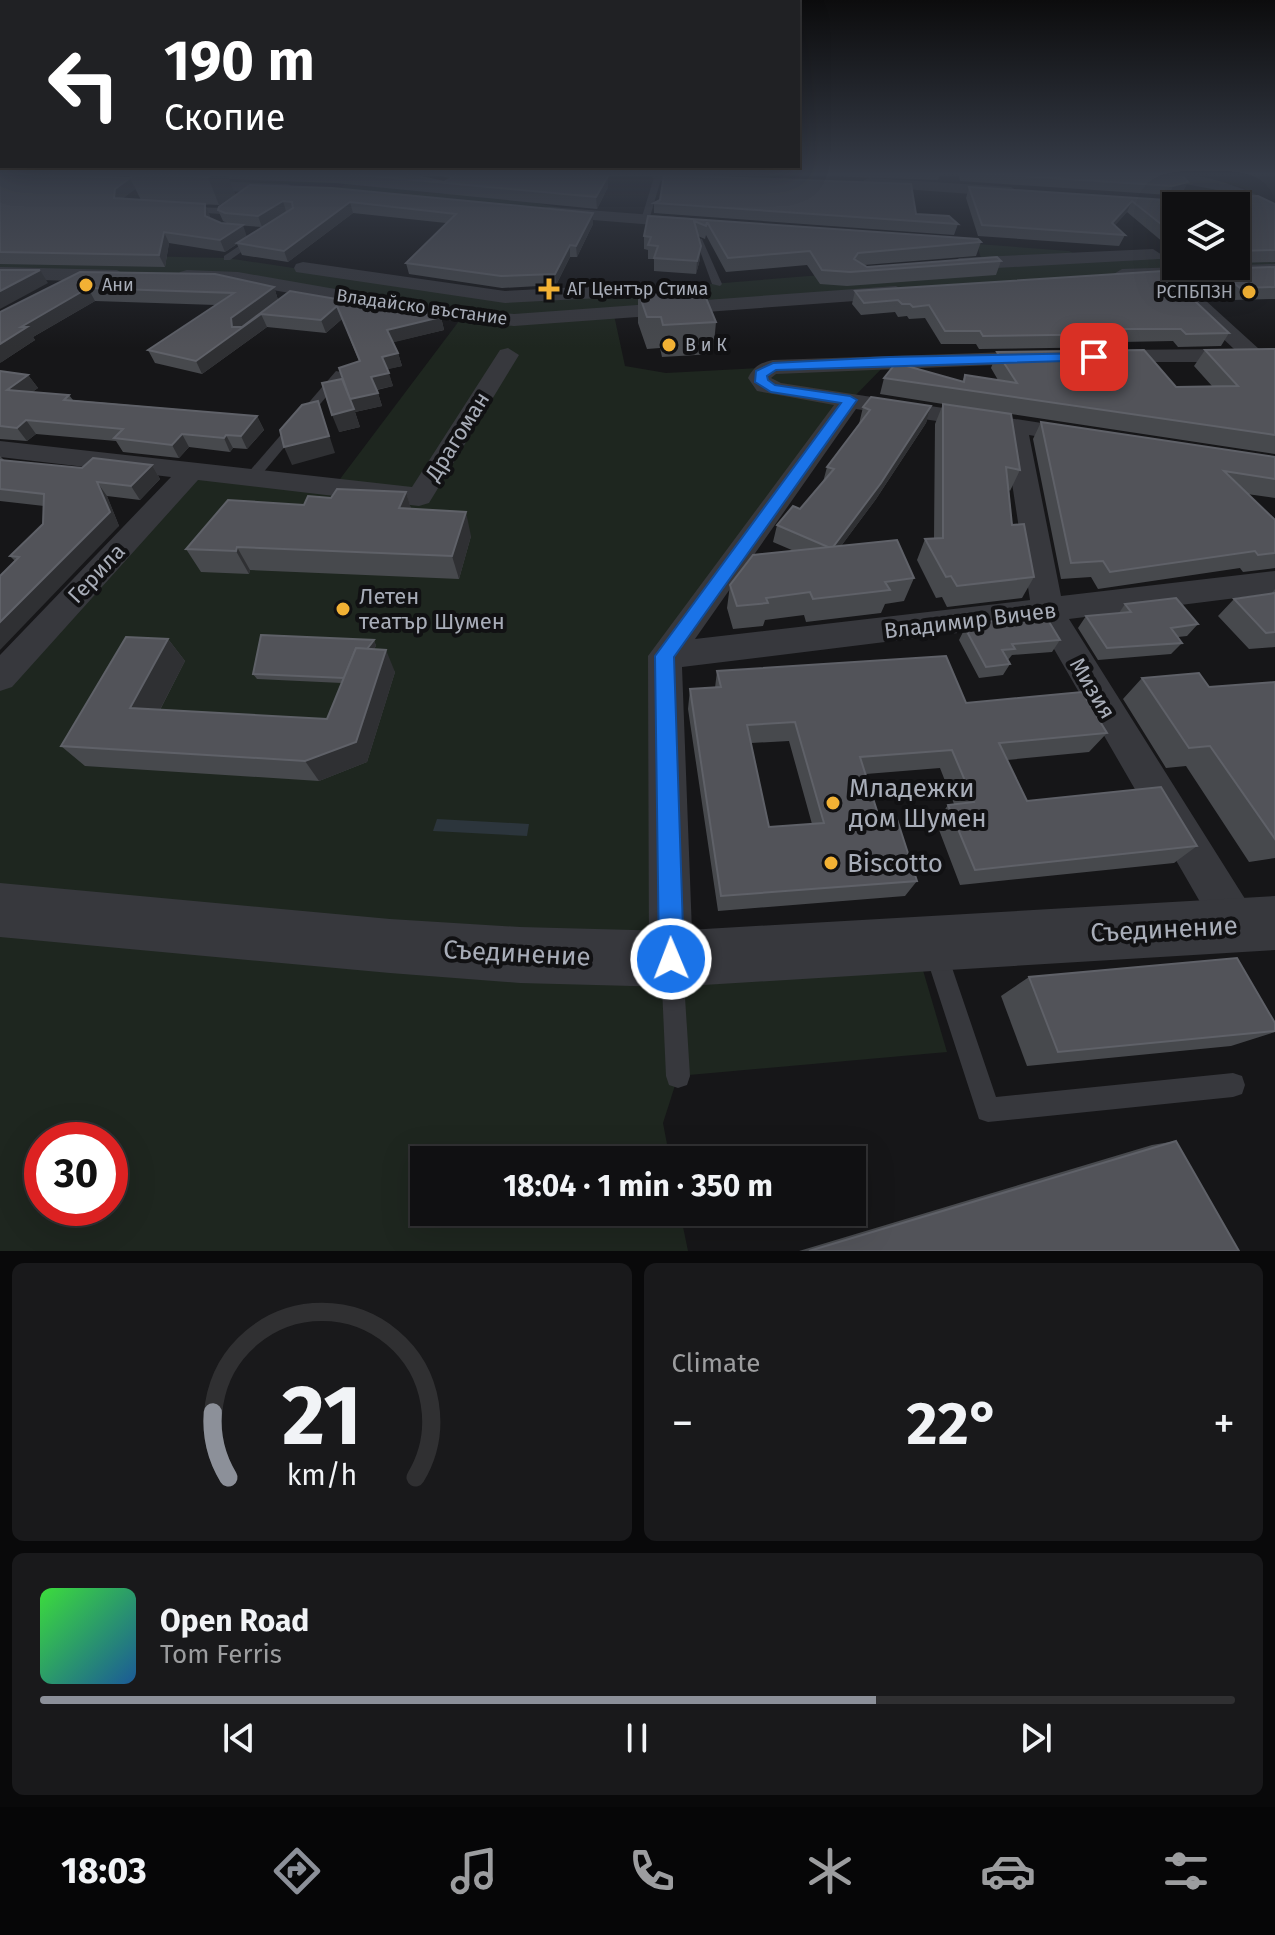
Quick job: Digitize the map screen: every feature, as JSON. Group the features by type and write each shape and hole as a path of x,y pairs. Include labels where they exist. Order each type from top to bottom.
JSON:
{"street":[{"path":"0,253 30,254"},
{"path":"936,266 980,253 1162,255"},
{"path":"184,257 264,262"},
{"name":"Владайско въстание","path":"289,266 505,297 654,289"},
{"path":"1250,271 1275,270"},
{"path":"0,273 140,276"},
{"path":"1037,280 1162,273"},
{"path":"40,298 80,276"},
{"name":"Владайско въстание","path":"170,276 238,278 297,295 514,320 911,291"},
{"path":"1173,280 1264,355"},
{"name":"Драгоман","path":"0,449 419,497 508,355"},
{"path":"1107,439 765,386 760,374 773,367 1070,357 1264,355"},
{"path":"671,959 665,656 850,400"},
{"name":"Мизия","path":"1015,425 1048,611 1256,924"},
{"name":"Герила","path":"0,677 192,470"},
{"name":"Владимир Вичев","path":"665,656 1275,582"},
{"name":"Съединение","path":"0,910 447,950 671,959 1256,924"}],"lane":[{"path":"227,258 265,233 252,232"},
{"path":"703,232 717,284"},
{"path":"252,477 340,373"},
{"path":"933,942 988,1110 1233,1085"},
{"path":"671,959 678,1076"}],"shaded area":[{"path":"977,244 1069,251 1073,253 1071,258 1162,255 1162,277 614,315 625,366 666,373 889,361 850,401 665,656 671,959 915,943 947,1052 678,1076 663,1123 667,1146 410,1146 410,1226 683,1226 688,1251 0,1251 0,677 192,470 334,487 462,317 303,290 0,273 0,253 227,258 451,292 575,295 982,262"},
{"path":"1275,251 1275,269 1250,271 1250,252"},
{"path":"437,819 529,824 527,836 433,831"}],"building":[{"path":"0,231 233,231 220,240 164,232 159,255 0,252"},
{"path":"256,231 310,231 284,251 237,243"},
{"path":"438,231 584,231 576,246 570,245 555,274 501,276 406,263"},
{"path":"645,231 697,231 701,246 697,261 654,258 658,246 648,245 651,237 644,236"},
{"path":"712,231 869,231 978,239 981,242 858,253 854,259 867,267 997,257 1001,261 850,272 822,270 810,251 728,258"},
{"path":"1073,231 1121,231 1125,235"},
{"path":"1250,231 1275,231 1275,250 1250,251"},
{"path":"1275,267 1275,287 1240,288 1230,280 1250,280 1250,268"},
{"path":"0,270 40,270 0,291"},
{"path":"1162,271 1162,280 1173,280 1229,333 1186,334 1181,329 1121,329 1125,334 983,336 980,331 945,331 929,305 913,307 898,300 864,303 855,291"},
{"path":"80,272 215,274 274,287 231,318 232,327 242,327 290,291 441,317 387,330 398,353 382,357 389,373 371,377 378,393 350,399 339,368 360,361 337,306 321,320 261,314 196,361 148,350 234,293 88,288 21,327 27,327 0,344 0,312"},
{"path":"701,286 716,322 663,325 661,317 647,317 638,291"},
{"path":"1275,349 1275,435 884,378 896,363 964,382 965,375 1017,383 997,352 1144,350 1176,387 1238,386 1205,350"},
{"path":"0,371 28,375 7,390 69,395 64,400 257,416 241,436 226,435 224,438 182,434 172,445 114,438 123,429 26,420 17,428 0,426"},
{"path":"342,379 354,409 332,415 322,383"},
{"path":"871,397 931,406 881,483 833,547 777,525 793,506 800,509 834,469 827,467 870,410 863,407"},
{"path":"318,401 329,436 284,447 280,430 302,405"},
{"path":"943,404 1011,414 1020,470 1006,467 1012,525 1024,524 1034,577 957,586 951,576 946,577 925,539 943,538"},
{"path":"1041,422 1275,457 1275,479 1224,471 1275,520 1275,553 1258,555 1255,551 1110,572 1103,561 1071,563"},
{"path":"93,458 152,465 131,486 97,482 110,512 0,622 0,576 19,557 10,556 43,524 44,494 0,489 0,460 82,468"},
{"path":"337,489 406,492 399,508 466,512 452,556 237,547 236,551 186,549 228,500 304,505 308,496 331,498"},
{"path":"897,540 914,578 885,582 890,590 813,599 810,592 766,598 768,603 737,606 730,585 753,555"},
{"path":"1275,593 1275,632 1266,633 1234,599"},
{"path":"1176,598 1198,624 1171,628 1182,643 1107,648 1086,616 1131,612 1125,604"},
{"path":"1035,616 1035,621 1048,620 1060,640 1012,644 1015,649 1002,650 1010,664 986,667 965,628 971,627 969,624"},
{"path":"261,635 374,640 367,649 356,648 344,678 253,674"},
{"path":"126,637 168,639 130,708 327,719 356,648 386,650 356,742 305,761 61,746"},
{"path":"946,656 966,703 1082,692 1107,733 999,743 1027,801 1161,787 1197,846 975,870 948,805 974,802 952,750 860,757 878,814 895,813 917,881 721,896 690,689 721,687 717,671","holes":["795,722 824,823 769,827 747,725"]},
{"path":"1199,673 1209,687 1275,682 1275,839 1210,746 1189,748 1142,678"},
{"path":"1237,958 1275,1023 1275,1031 1058,1052 1029,977"},
{"path":"1176,1141 1239,1251 809,1251"}],"place":[{"name":"Ани","path":"86,285"},
{"name":"АГ Център Стима","path":"549,289"},
{"name":"РСПБПЗН","path":"1249,292"},
{"name":"В и К","path":"669,345"},
{"name":"Летен театър Шумен","path":"343,609"},
{"name":"Младежки дом Шумен","path":"833,803"},
{"name":"Biscotto","path":"831,863"}],"route":[{"path":"671,959 665,656 850,400 771,388 761,382 760,374 773,367 889,361 1094,357"}]}
